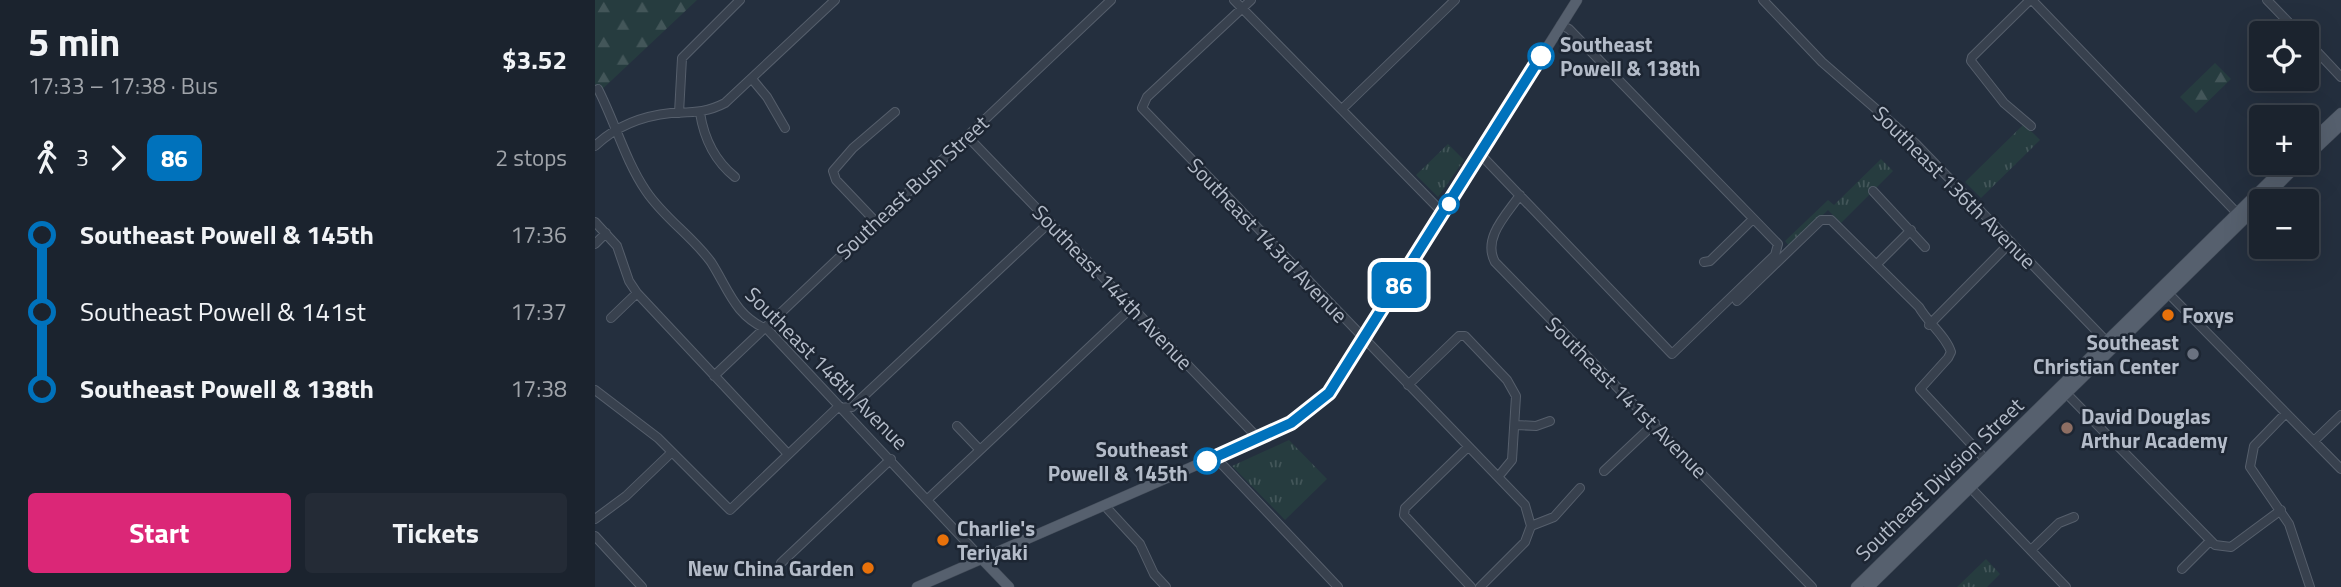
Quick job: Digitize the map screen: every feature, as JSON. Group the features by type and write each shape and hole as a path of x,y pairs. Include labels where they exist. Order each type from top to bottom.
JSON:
{"main road":[{"path":"917,587 1258,438 1291,423 1316,406 1336,383 1364,340 1577,0"},
{"path":"2319,134 2341,113"},
{"path":"2319,146 2341,125"},
{"name":"Southeast Division Street","path":"1856,587 1878,564 2067,394 2171,276 2276,175"},
{"name":"Southeast Division Street","path":"2275,189 2289,175"},
{"name":"Southeast Division Street","path":"1869,587 1967,484 1986,460 2249,215"},
{"path":"2168,293 2171,276"},
{"name":"Southeast 148th Avenue","path":"982,559 1009,587"},
{"path":"1862,587 1878,564"}],"street":[{"path":"679,113 682,58 740,0"},
{"path":"595,146 617,128 642,119 679,113 700,113 725,103 835,0"},
{"name":"Southeast Bush Street","path":"715,376 1111,0"},
{"path":"1234,0 1443,213"},
{"path":"1243,8 1251,0"},
{"path":"1342,108 1455,0"},
{"name":"Southeast 136th Avenue","path":"1762,0 1822,62 1915,143 2110,345"},
{"path":"2031,127 2004,103 1972,65 1972,57 2031,0 2237,213"},
{"path":"2267,0 2287,21"},
{"name":"Southeast 143rd Avenue","path":"1243,8 1147,97 1142,108 1525,505 1531,526"},
{"path":"1480,154 1672,354 1778,249 1753,219 1561,25"},
{"path":"2319,54 2341,77"},
{"path":"752,79 767,97 785,128"},
{"name":"Southeast 148th Avenue","path":"598,89 639,179 654,202 707,258 730,300 754,324 764,328 843,408 982,559"},
{"path":"876,222 836,180 833,171 837,163 895,112"},
{"path":"700,113 710,145 722,166 735,177"},
{"name":"Southeast 144th Avenue","path":"967,136 1258,438"},
{"path":"1873,191 1925,247"},
{"name":"Southeast 141st Avenue","path":"1520,195 1492,237 1490,249 1495,262 1655,423 1812,587"},
{"path":"1737,301 1826,218 1840,227 1919,307 1929,324 1949,345 1951,352 1920,389 1986,460"},
{"path":"1704,262 1710,261 1753,219"},
{"path":"595,222 617,246 629,281 637,293 788,454"},
{"path":"595,390 672,452 730,510 837,408 852,407 1050,222"},
{"path":"1877,264 1911,230"},
{"path":"595,244 606,233"},
{"path":"1929,324 2011,242"},
{"path":"611,318 637,293"},
{"path":"2168,293 2341,469"},
{"path":"928,499 1132,307"},
{"path":"1408,385 1459,336 1465,336 1513,387 1517,425 1512,460 1497,477"},
{"path":"2067,394 2210,541 2220,547 2231,547 2281,510"},
{"path":"2286,413 2254,446 2249,460 2252,474 2281,510 2293,533 2308,586"},
{"path":"2314,441 2341,415"},
{"path":"1517,425 1536,426 1550,421"},
{"path":"1604,471 1655,423"},
{"path":"957,426 980,450"},
{"path":"1468,447 1405,508 1406,521 1471,587"},
{"path":"595,519 626,496 672,452"},
{"path":"1215,457 1338,587"},
{"path":"781,563 891,458"},
{"path":"1967,484 2066,587"},
{"path":"1481,587 1525,542 1531,526 1554,517 1580,488"},
{"path":"1105,506 1140,544 1154,574 1166,587"},
{"path":"2031,550 2059,523 2074,517"},
{"path":"595,536 642,587"},
{"path":"2182,569 2210,541"}],"green space":[{"path":"595,0 697,0 595,96"},
{"path":"2215,63 2231,79 2196,113 2180,97"},
{"path":"2024,124 2040,140 1981,198 1965,182"},
{"path":"1448,144 1464,160 1438,197 1416,175"},
{"path":"1881,159 1893,171 1841,223 1828,210 1790,247 1785,241 1828,200 1834,205"},
{"path":"1289,440 1327,479 1285,520 1232,466"},
{"path":"1986,559 2000,574 1987,587 1957,587"}],"bus line":[{"name":"86","path":"1207,461 1291,423 1311,410 1329,393 1541,56"}],"place":[{"name":"Southeast Powell & 138th","path":"1541,56"},
{"name":"Foxys","path":"2168,315"},
{"name":"Southeast Christian Center","path":"2193,354"},
{"name":"David Douglas Arthur Academy","path":"2067,428"},
{"name":"Southeast Powell & 145th","path":"1207,461"},
{"name":"Charlie's Teriyaki","path":"943,540"},
{"name":"New China Garden","path":"868,568"}]}
